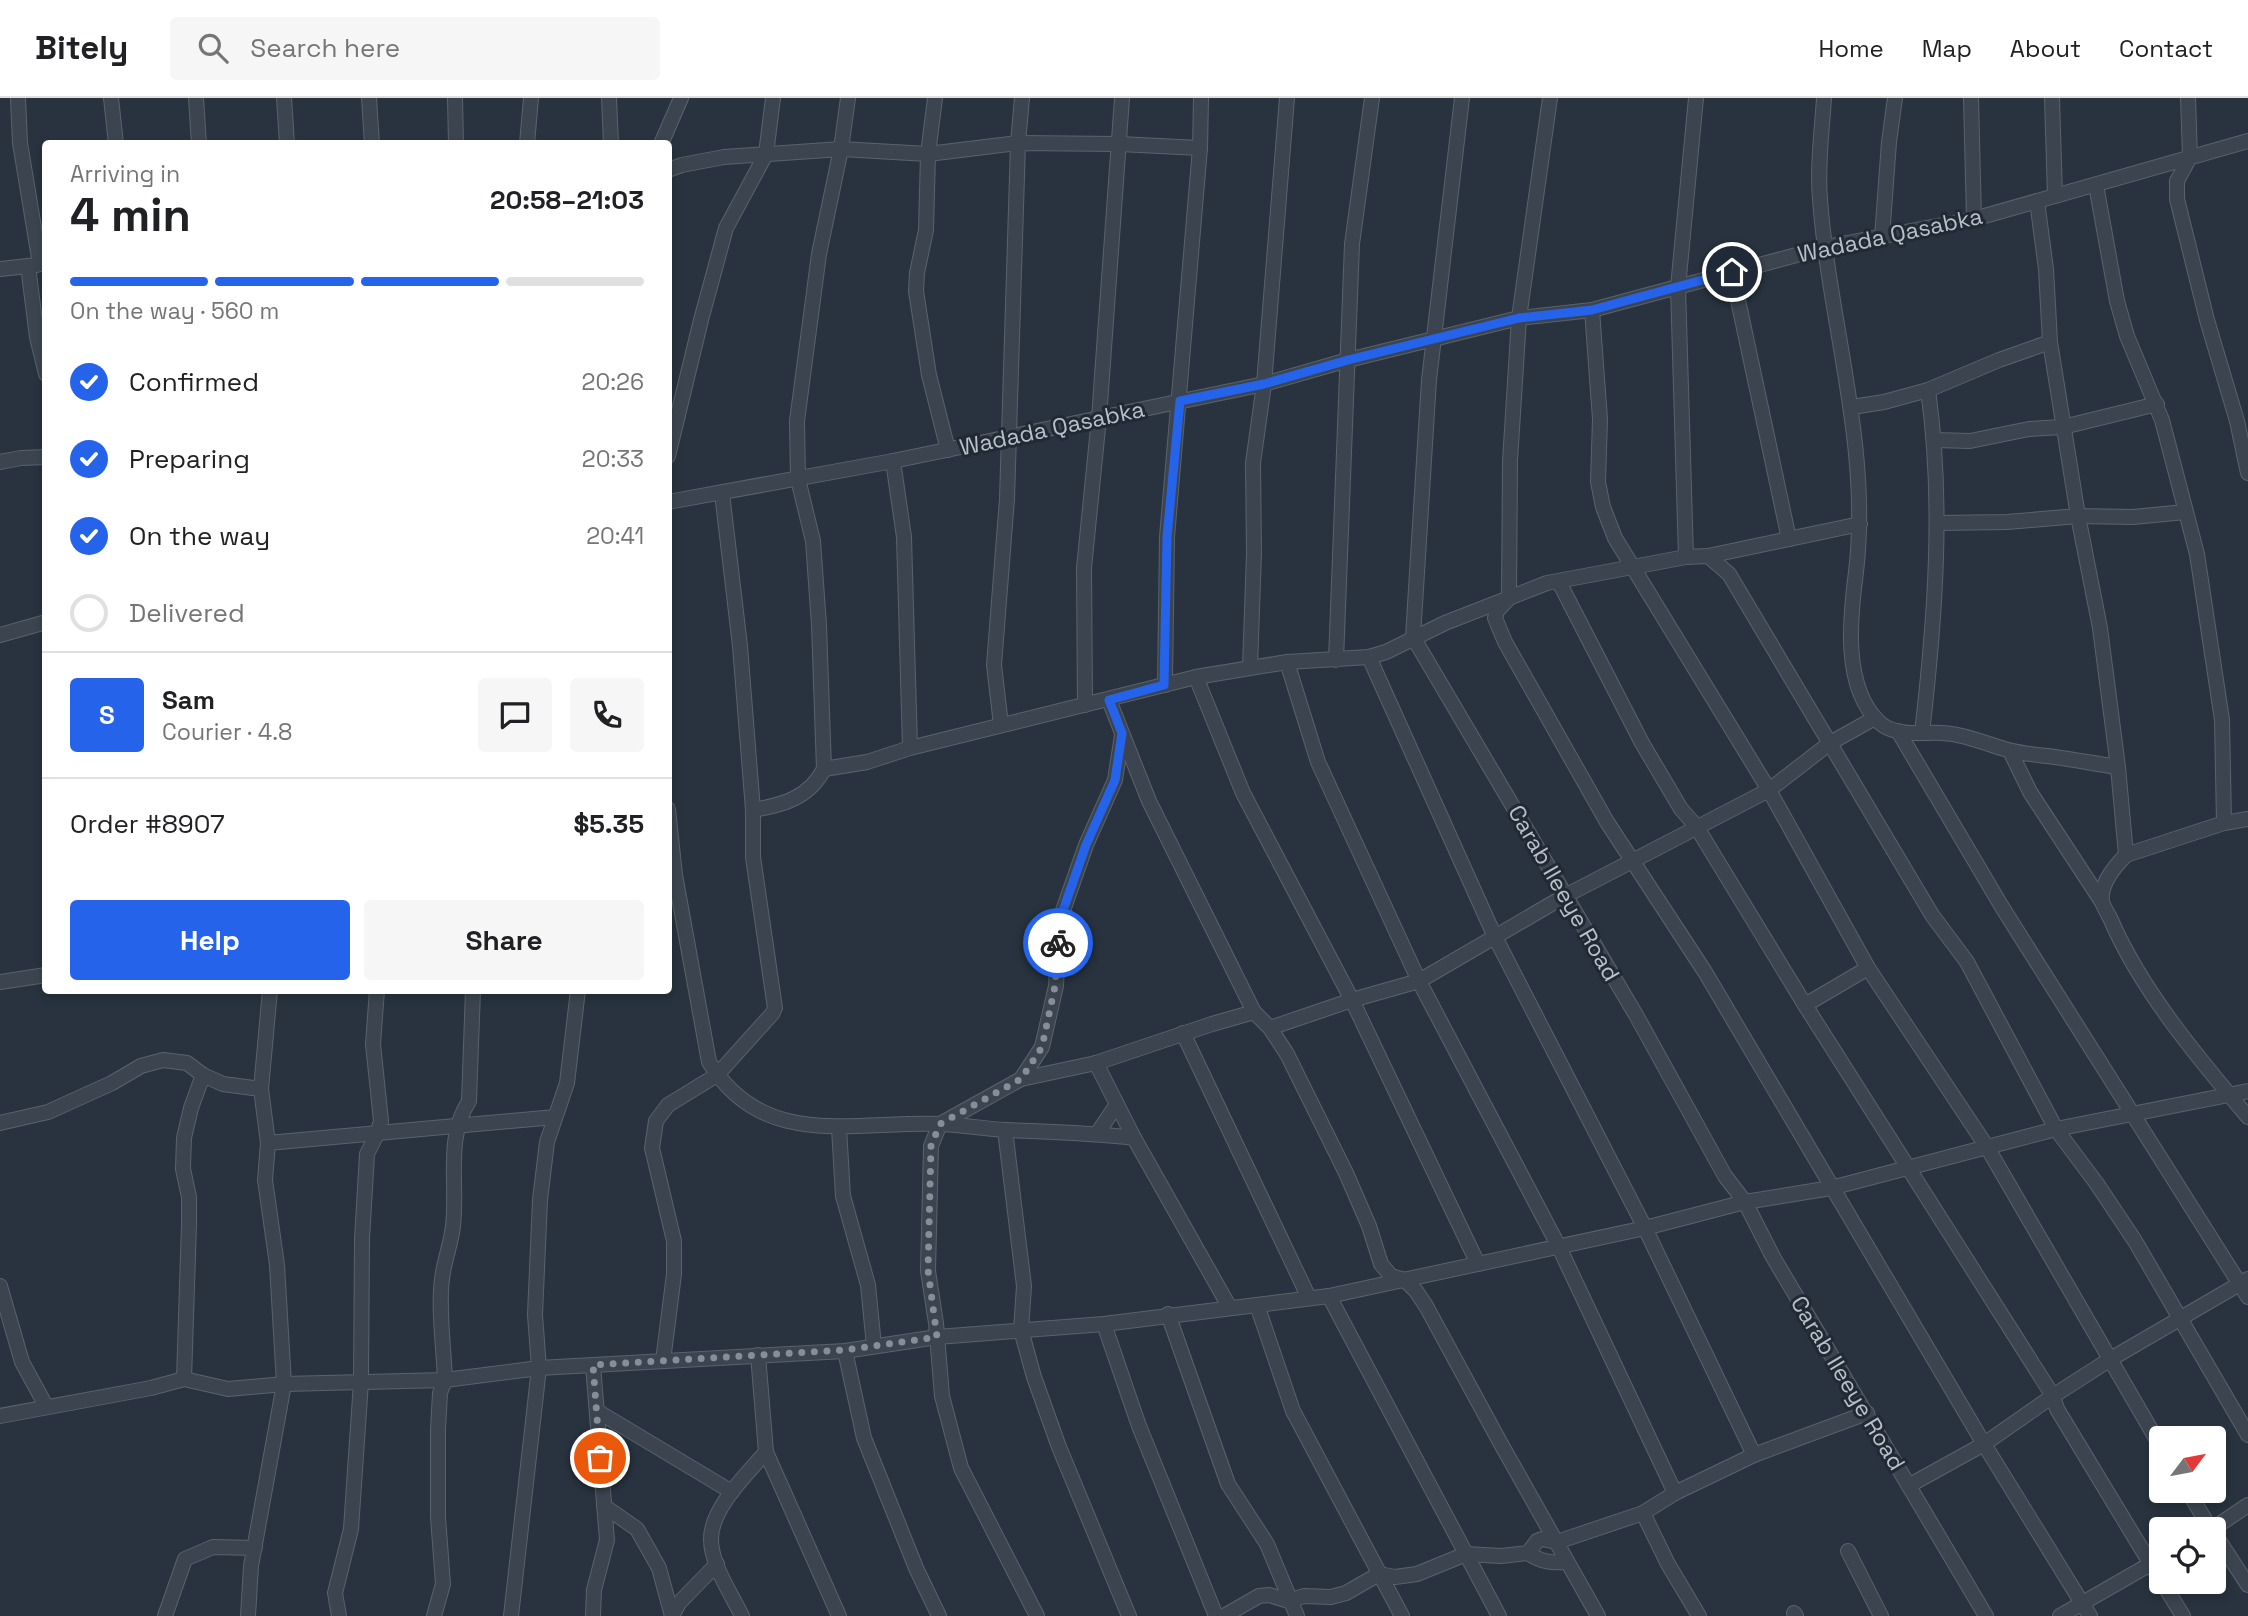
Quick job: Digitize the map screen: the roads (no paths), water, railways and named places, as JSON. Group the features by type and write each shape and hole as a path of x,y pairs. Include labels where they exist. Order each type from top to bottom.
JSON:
{"street":[{"path":"18,98 20,143 38,264 37,337 42,358"},
{"path":"111,98 116,140"},
{"path":"196,98 199,140"},
{"path":"284,98 287,140"},
{"path":"369,98 372,140"},
{"path":"455,98 456,140"},
{"path":"527,140 531,98"},
{"path":"609,98 611,140"},
{"path":"663,140 681,98"},
{"path":"672,438 726,228 766,154 773,98"},
{"path":"753,810 784,803 806,794 818,781 824,769 813,541 798,479 797,421 819,254 841,149 848,98"},
{"path":"935,98 928,154 926,230 916,290 929,375 948,450"},
{"path":"1000,725 993,665 1007,499 1018,143 1022,98"},
{"path":"1086,705 1084,568 1099,418 1122,98"},
{"path":"1164,685 1167,537 1200,148 1201,98"},
{"path":"1250,667 1254,553 1253,463 1264,384 1287,98"},
{"path":"1336,660 1352,244 1372,98"},
{"path":"1413,637 1429,380 1462,98"},
{"path":"1550,98 1519,318 1510,461 1509,598 1500,606 1496,618 1505,642 1607,822 1705,972 1831,1188 2086,1610"},
{"path":"1686,557 1678,287 1696,98"},
{"path":"1824,98 1819,197 1833,308 1852,407 1860,524 1851,611 1851,654 1855,678 1875,718 1882,725 1898,731 1945,733 2010,751 2118,768"},
{"path":"1882,237 1895,98"},
{"path":"1971,98 1975,219"},
{"path":"2052,98 2055,196"},
{"path":"2188,98 2190,158 2177,181 2177,199 2207,320 2242,420 2248,473"},
{"name":"Wadada Qasabka","path":"672,501 893,461 1264,384 1348,360 1519,318 1592,310 1826,247 1975,219 2248,141"},
{"path":"672,169 724,157 841,149 928,154 1018,143 1200,148"},
{"path":"2095,185 2127,336 2157,404 2197,554 2222,720 2224,822"},
{"path":"2037,201 2046,269 2050,342 2078,516 2100,628 2126,856"},
{"path":"0,269 38,264"},
{"path":"1732,272 1789,539"},
{"path":"1592,310 1600,418 1598,482 1603,507 1615,538 1769,790 1868,968 1987,1147 2149,1427"},
{"path":"1852,407 1884,402 1928,390 2050,342"},
{"path":"1922,733 1932,648 1937,523 1935,440 1928,390"},
{"path":"1935,440 1970,441 2029,429 2063,427 2157,404"},
{"path":"0,462 42,457"},
{"path":"893,461 904,537 910,747"},
{"path":"663,1361 674,1274 674,1241 652,1147 656,1121 668,1105 717,1075 775,1008 753,857 753,810 739,634 722,492"},
{"path":"1937,523 2007,522 2078,516 2133,517 2185,512"},
{"path":"824,769 867,762 910,747 1196,677 1287,662 1369,657 1547,583 1686,557 1708,556 1860,524"},
{"path":"1708,556 1729,574 1932,915 1966,962 2056,1129 2135,1241 2248,1434"},
{"path":"1559,582 1642,743 1681,808 1696,826 1805,1005 2053,1396 2057,1409 2149,1550"},
{"path":"0,635 42,623"},
{"name":"Carab Ileeye Road","path":"1413,637 1636,1015 1725,1176 1745,1202 1773,1257 1986,1616"},
{"path":"1369,657 1495,937 1645,1228 1754,1455"},
{"path":"1287,662 1318,762 1419,981 1559,1247 1675,1493"},
{"path":"1196,677 1243,793 1352,1000 1478,1264"},
{"path":"1109,700 1149,801 1254,1012 1270,1028 1287,1054 1346,1173 1369,1226 1381,1264 1391,1276 1405,1280 1426,1306 1598,1616"},
{"path":"1270,1028 1419,981 1565,896 1769,790 1830,743 1875,718"},
{"path":"1898,731 2002,907 2131,1114 2244,1281 2248,1297"},
{"path":"1021,1079 1042,1047 1055,986 1059,922 1086,845 1115,780 1122,733"},
{"path":"2010,751 2030,792 2102,902 2124,950 2201,1061 2248,1117"},
{"path":"2102,902 2106,883 2115,866 2126,856 2224,822 2248,819"},
{"path":"672,847 691,974 709,1062 717,1075 751,1105 769,1115 801,1125 839,1128 940,1124 1134,1138"},
{"path":"1805,1005 1868,968"},
{"path":"0,982 42,976"},
{"path":"248,1616 255,1548 284,1384 277,1265 265,1180 268,1143 261,1090 270,994"},
{"path":"339,1616 335,1593 351,1529 361,1382 362,1239 367,1154 381,1121 373,1044 377,994"},
{"path":"434,1616 443,1584 438,1517 440,1393 445,1380 441,1280 453,1226 457,1126 469,1101 473,994"},
{"path":"511,1616 539,1368 535,1315 540,1200 547,1143 568,1083 578,994"},
{"path":"1037,1616 961,1468 942,1396 928,1270 931,1146 940,1124 1021,1079 1096,1063 1254,1012"},
{"path":"1183,1033 1309,1298"},
{"path":"0,1122 48,1112 112,1083 141,1066 163,1060 187,1063 203,1075 223,1084 261,1090"},
{"path":"1096,1063 1134,1138 1230,1308"},
{"path":"184,1379 189,1197 183,1169 184,1138 203,1075"},
{"path":"0,1416 152,1388 184,1379 229,1389 284,1384 445,1380 539,1368 845,1350 937,1337 1104,1324 1329,1296 1645,1228 1745,1202 1831,1188 2056,1129 2248,1091"},
{"path":"1097,1134 1117,1104"},
{"path":"268,1143 555,1117"},
{"path":"839,1128 844,1196 868,1285 874,1346"},
{"path":"1005,1130 1024,1286 1021,1330 1034,1377 1059,1447 1129,1616"},
{"path":"1910,1485 1984,1444 2109,1360 2244,1281"},
{"path":"0,1286 22,1362 46,1406"},
{"path":"1329,1296 1499,1616"},
{"path":"1257,1305 1293,1411 1402,1616"},
{"path":"1168,1314 1228,1484 1267,1544 1297,1616"},
{"path":"1104,1324 1139,1426 1216,1616"},
{"path":"845,1350 864,1438 916,1569 939,1616"},
{"path":"758,1355 766,1452 839,1616"},
{"path":"593,1365 607,1540 594,1590 593,1616"},
{"path":"597,1411 732,1492"},
{"path":"1528,1553 1537,1541 1542,1539 1557,1542 1643,1513 1675,1493 1754,1455 1867,1413"},
{"path":"742,1616 717,1564 711,1539 719,1513 732,1492 766,1452"},
{"path":"604,1506 637,1529 659,1568 672,1616 679,1603 717,1564"},
{"path":"2226,1521 2248,1506"},
{"path":"1643,1513 1668,1564 1699,1616"},
{"path":"165,1616 185,1559 213,1547 255,1548"},
{"path":"1848,1551 1881,1616"},
{"path":"2226,1552 2248,1585"},
{"path":"1224,1616 1259,1596 1269,1595 1289,1601 1304,1596 1331,1597 1346,1593 1379,1574 1395,1577 1417,1574 1465,1554 1501,1556 1528,1553 1538,1560 1551,1563 1567,1562"},
{"path":"2060,1616 2086,1610 2149,1566"},
{"path":"2170,1594 2183,1616"}]}
